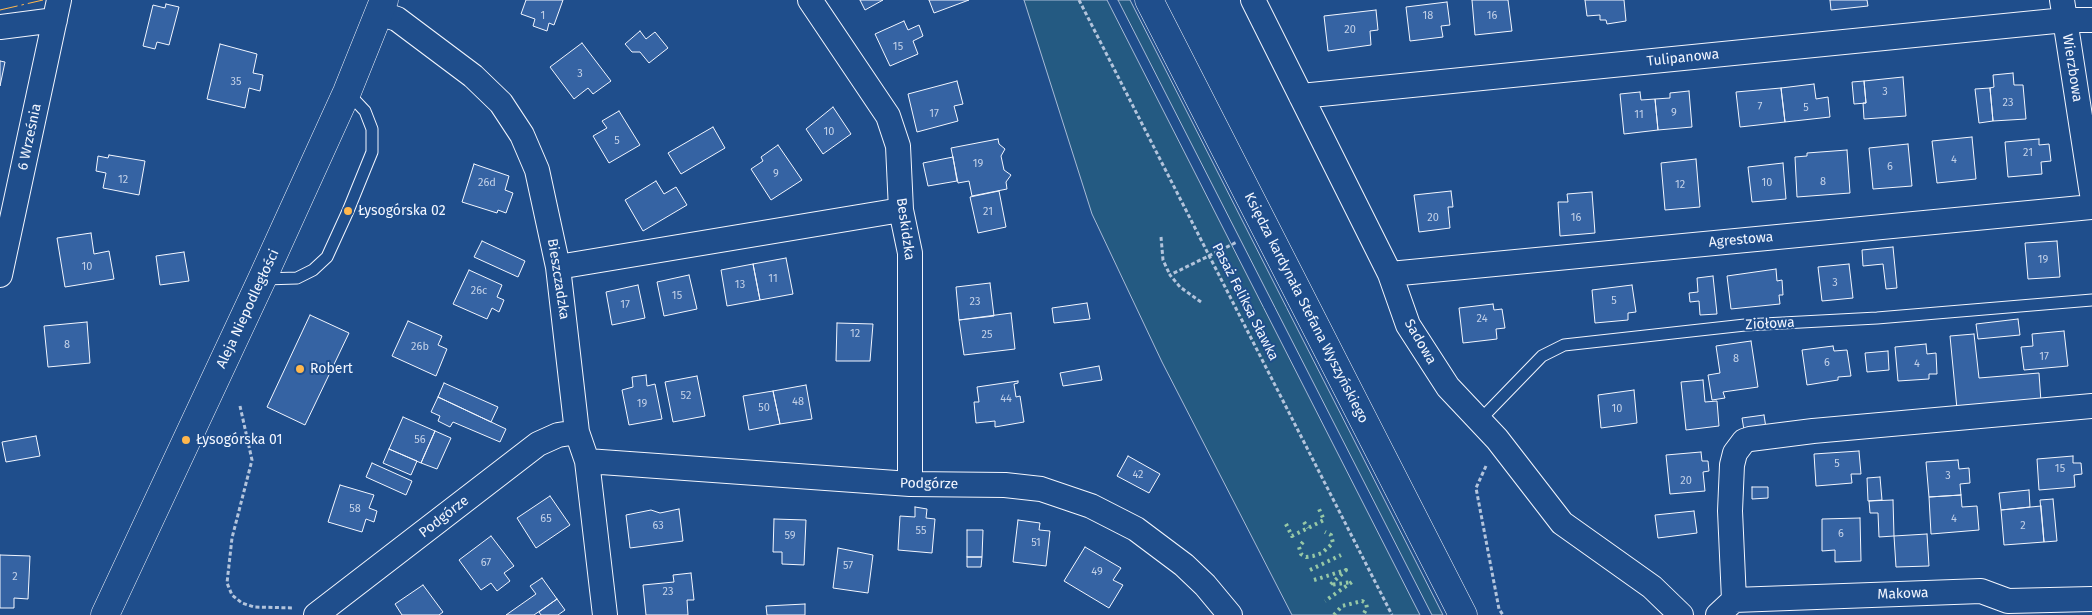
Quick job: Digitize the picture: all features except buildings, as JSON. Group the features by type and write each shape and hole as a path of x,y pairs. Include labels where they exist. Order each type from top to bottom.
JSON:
{"main road":[{"name":"Księdza kardynała Stefana Wyszyńskiego","path":"1149,0 1463,615"},
{"name":"Aleja Niepodległości","path":"104,615 262,279 347,92 382,6"}],"street":[{"name":"Beskidzka","path":"810,0 888,116 898,146 901,210 910,253 910,484"},
{"name":"Sadowa","path":"1253,0 1390,274 1408,325 1448,388 1497,439 1562,523 1652,587 1681,615"},
{"name":"Bieszczadzka","path":"382,6 473,76 501,103 522,135 537,170 558,267 577,432 586,461 605,615"},
{"path":"0,27 57,10"},
{"name":"6 Września","path":"0,275 57,10"},
{"name":"Tulipanowa","path":"1301,96 2063,10 2092,20"},
{"name":"Wierzbowa","path":"2063,10 2092,194"},
{"name":"Agrestowa","path":"1390,274 2092,207"},
{"path":"558,267 901,210"},
{"path":"1726,608 1732,465 1735,452 1744,441 1750,438 1813,431 2092,406"},
{"name":"Podgórze","path":"320,612 538,444 558,435 577,432"},
{"name":"Podgórze","path":"586,461 910,484 1005,485 1041,489 1091,506 1136,529 1160,546 1205,585 1230,615"},
{"name":"Makowa","path":"1726,608 1981,591 2008,601 2092,599"}],"lane":[{"path":"262,279 297,278 313,270 327,257 348,211 372,152 372,129 365,111 347,92"},
{"name":"Ziołowa","path":"1479,421 1542,356 1564,345 1745,325 1877,318 2092,300"}],"path":[{"name":"Pasaż Feliksa Sławka","path":"1078,0 1392,615"},
{"path":"1161,236 1163,260 1170,275 1180,287 1201,302"},
{"path":"1170,275 1238,242"},
{"path":"240,406 252,460 232,538 227,583 229,590 242,603 254,607 320,612"},
{"path":"1476,488 1500,609 1503,615"}],"shaded area":[{"path":"1024,0 1107,0 1420,615 1292,615 1162,362 1092,214"},
{"path":"1118,0 1130,0 1443,615 1432,615"}],"hedge":[{"path":"1286,524 1292,536 1324,520 1319,509"},
{"path":"1304,522 1308,528"},
{"path":"1303,542 1299,547 1301,554 1306,557 1322,553 1333,543 1331,535 1325,532"},
{"path":"1310,570 1341,555"},
{"path":"1314,580 1346,570 1330,585 1352,582 1325,601"},
{"path":"1334,615 1342,606 1362,601 1366,603 1367,608 1363,615"}],"power":[{"path":"0,10 43,0"}],"place":[{"name":"Łysogórska 02","path":"348,211"},
{"name":"Robert","path":"300,369"},
{"name":"Łysogórska 01","path":"186,440"}]}
